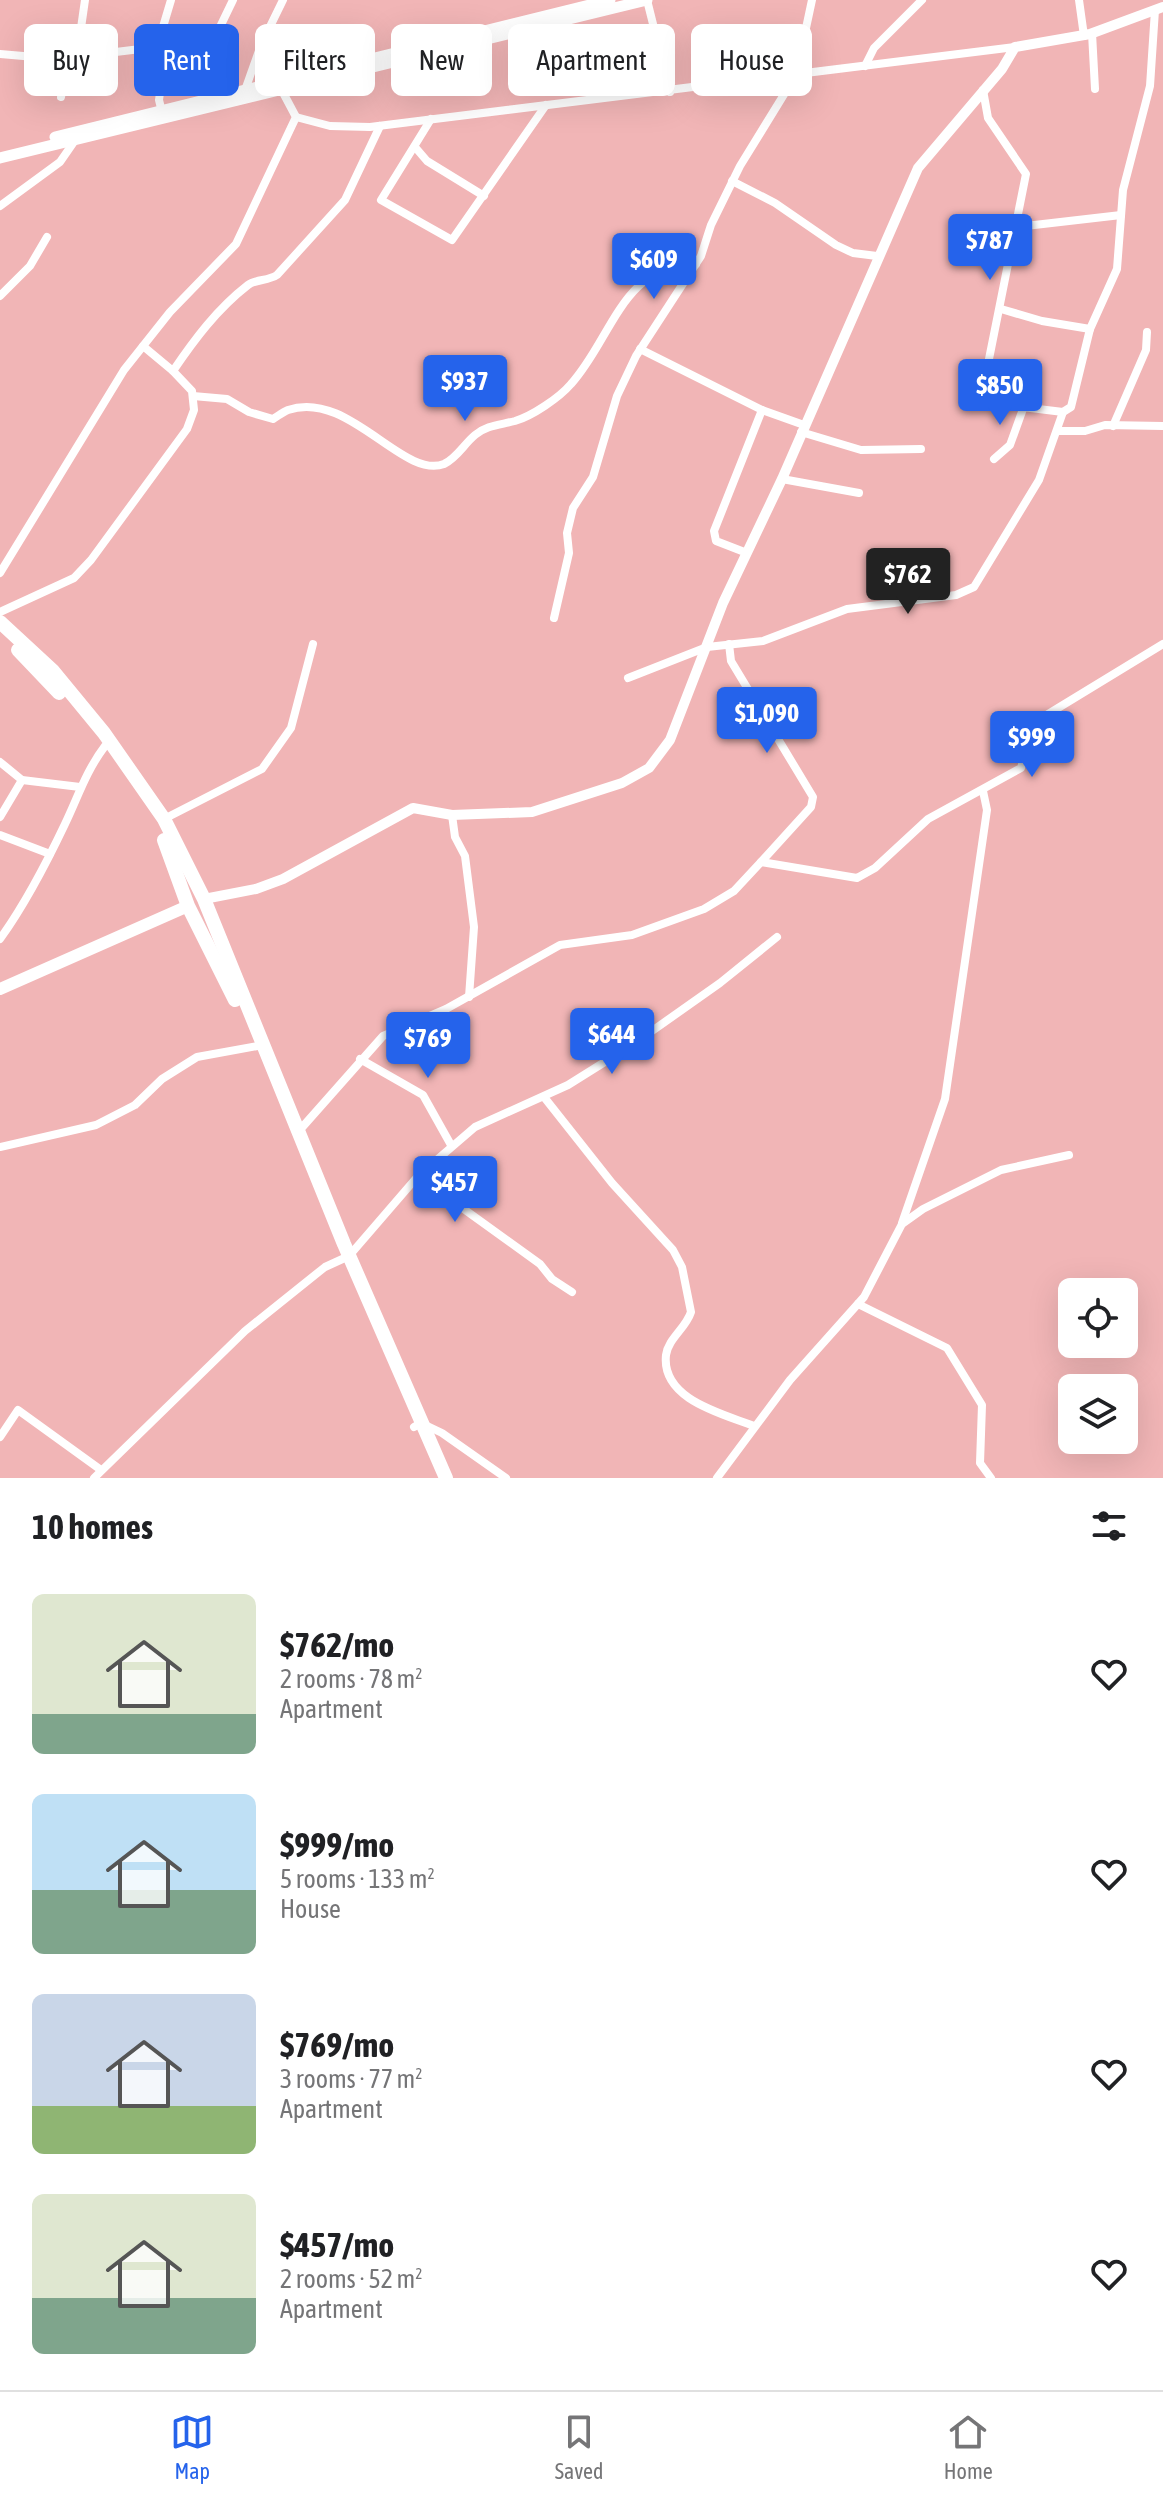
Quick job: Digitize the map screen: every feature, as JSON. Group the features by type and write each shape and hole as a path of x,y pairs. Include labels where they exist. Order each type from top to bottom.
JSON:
{"highway":[{"path":"1,624 105,746 168,840 189,887 188,906 204,923 235,988 417,1425 435,1478"},
{"path":"1,624 70,691 164,819 168,840"},
{"path":"189,887 204,899 204,923"},
{"path":"259,1046 298,1132 345,1257"},
{"path":"417,1425 446,1478"}],"main road":[{"path":"492,32 610,0"},
{"path":"492,33 647,0"},
{"path":"0,158 162,112 255,90"},
{"path":"0,151 78,135"},
{"path":"0,989 188,906"}],"street":[{"path":"80,24 85,0"},
{"path":"164,24 171,0"},
{"path":"222,24 233,0"},
{"path":"647,0 653,24"},
{"path":"807,24 812,0"},
{"path":"865,66 874,48 922,0"},
{"path":"1079,0 1088,34 1095,89"},
{"path":"244,93 283,1"},
{"path":"812,73 1015,47 1088,34 1159,8 1150,86 1126,174 1117,269 1090,329 1071,407 1063,412 1023,409 1003,395 988,364 1026,174 988,118 983,89"},
{"path":"204,899 256,889 283,879 413,808 452,815 532,812 639,776 660,755 670,740 747,553 918,168 1015,47"},
{"path":"0,54 24,58"},
{"path":"161,96 162,112"},
{"path":"285,96 296,117 347,129 632,96"},
{"path":"554,618 569,553 567,533 573,508 593,477 611,412 640,349 696,264 732,181 783,96"},
{"path":"431,119 382,196 384,203 452,240 546,105"},
{"path":"0,573 124,370 170,312 236,244 296,117"},
{"path":"173,371 195,337 245,288 277,275 322,229 357,181 380,126"},
{"path":"0,206 60,162 78,135"},
{"path":"415,147 427,161 484,196"},
{"path":"732,181 775,203 836,245 853,253 877,256"},
{"path":"1017,227 1121,215"},
{"path":"0,296 30,266 47,237"},
{"path":"193,396 227,399 249,412 273,419 289,409 329,412 356,421 391,449 423,465 441,465 486,428 527,416 571,384 651,273 674,264 696,264"},
{"path":"1001,309 1042,321 1090,329"},
{"path":"1113,426 1146,350 1147,332"},
{"path":"1,624 83,569 187,429 194,410 193,396 173,371 143,346"},
{"path":"640,349 762,410 861,450 921,449"},
{"path":"994,459 1010,445 1023,409"},
{"path":"747,553 716,541 714,531 762,410"},
{"path":"628,678 707,647 763,641 847,609 971,591 1039,480 1059,431 1063,412"},
{"path":"1059,431 1113,426 1163,426"},
{"path":"782,479 859,493"},
{"path":"164,819 256,774 268,762 291,728 313,644"},
{"path":"298,1132 360,1059 390,1032 469,997 560,945 632,935 704,909 734,891 811,807 813,797 731,661 729,644"},
{"path":"761,862 857,878 875,868 928,819 1023,766 1036,722 1163,644"},
{"path":"0,939 15,919 50,854 80,787 105,746"},
{"path":"0,762 22,780 80,787"},
{"path":"0,817 22,780"},
{"path":"717,1478 754,1426 858,1304 902,1224 945,1099 987,810 983,791"},
{"path":"452,815 455,837 465,856 474,927 469,997"},
{"path":"0,835 50,854"},
{"path":"94,1478 245,1331 306,1281 345,1257 418,1176 451,1145 475,1127 583,1076 684,1010 777,937"},
{"path":"0,1147 96,1125 135,1105 162,1079 197,1057 259,1046"},
{"path":"360,1059 423,1095 451,1145"},
{"path":"544,1097 612,1183 673,1250 682,1267 691,1312 666,1353 667,1365 677,1388 686,1397 754,1426"},
{"path":"902,1224 923,1209 1001,1170 1069,1155"},
{"path":"418,1176 572,1292"},
{"path":"858,1304 947,1348 982,1405 980,1463 991,1478"},
{"path":"0,1437 18,1410 101,1470"},
{"path":"417,1425 442,1433 506,1478"}]}
